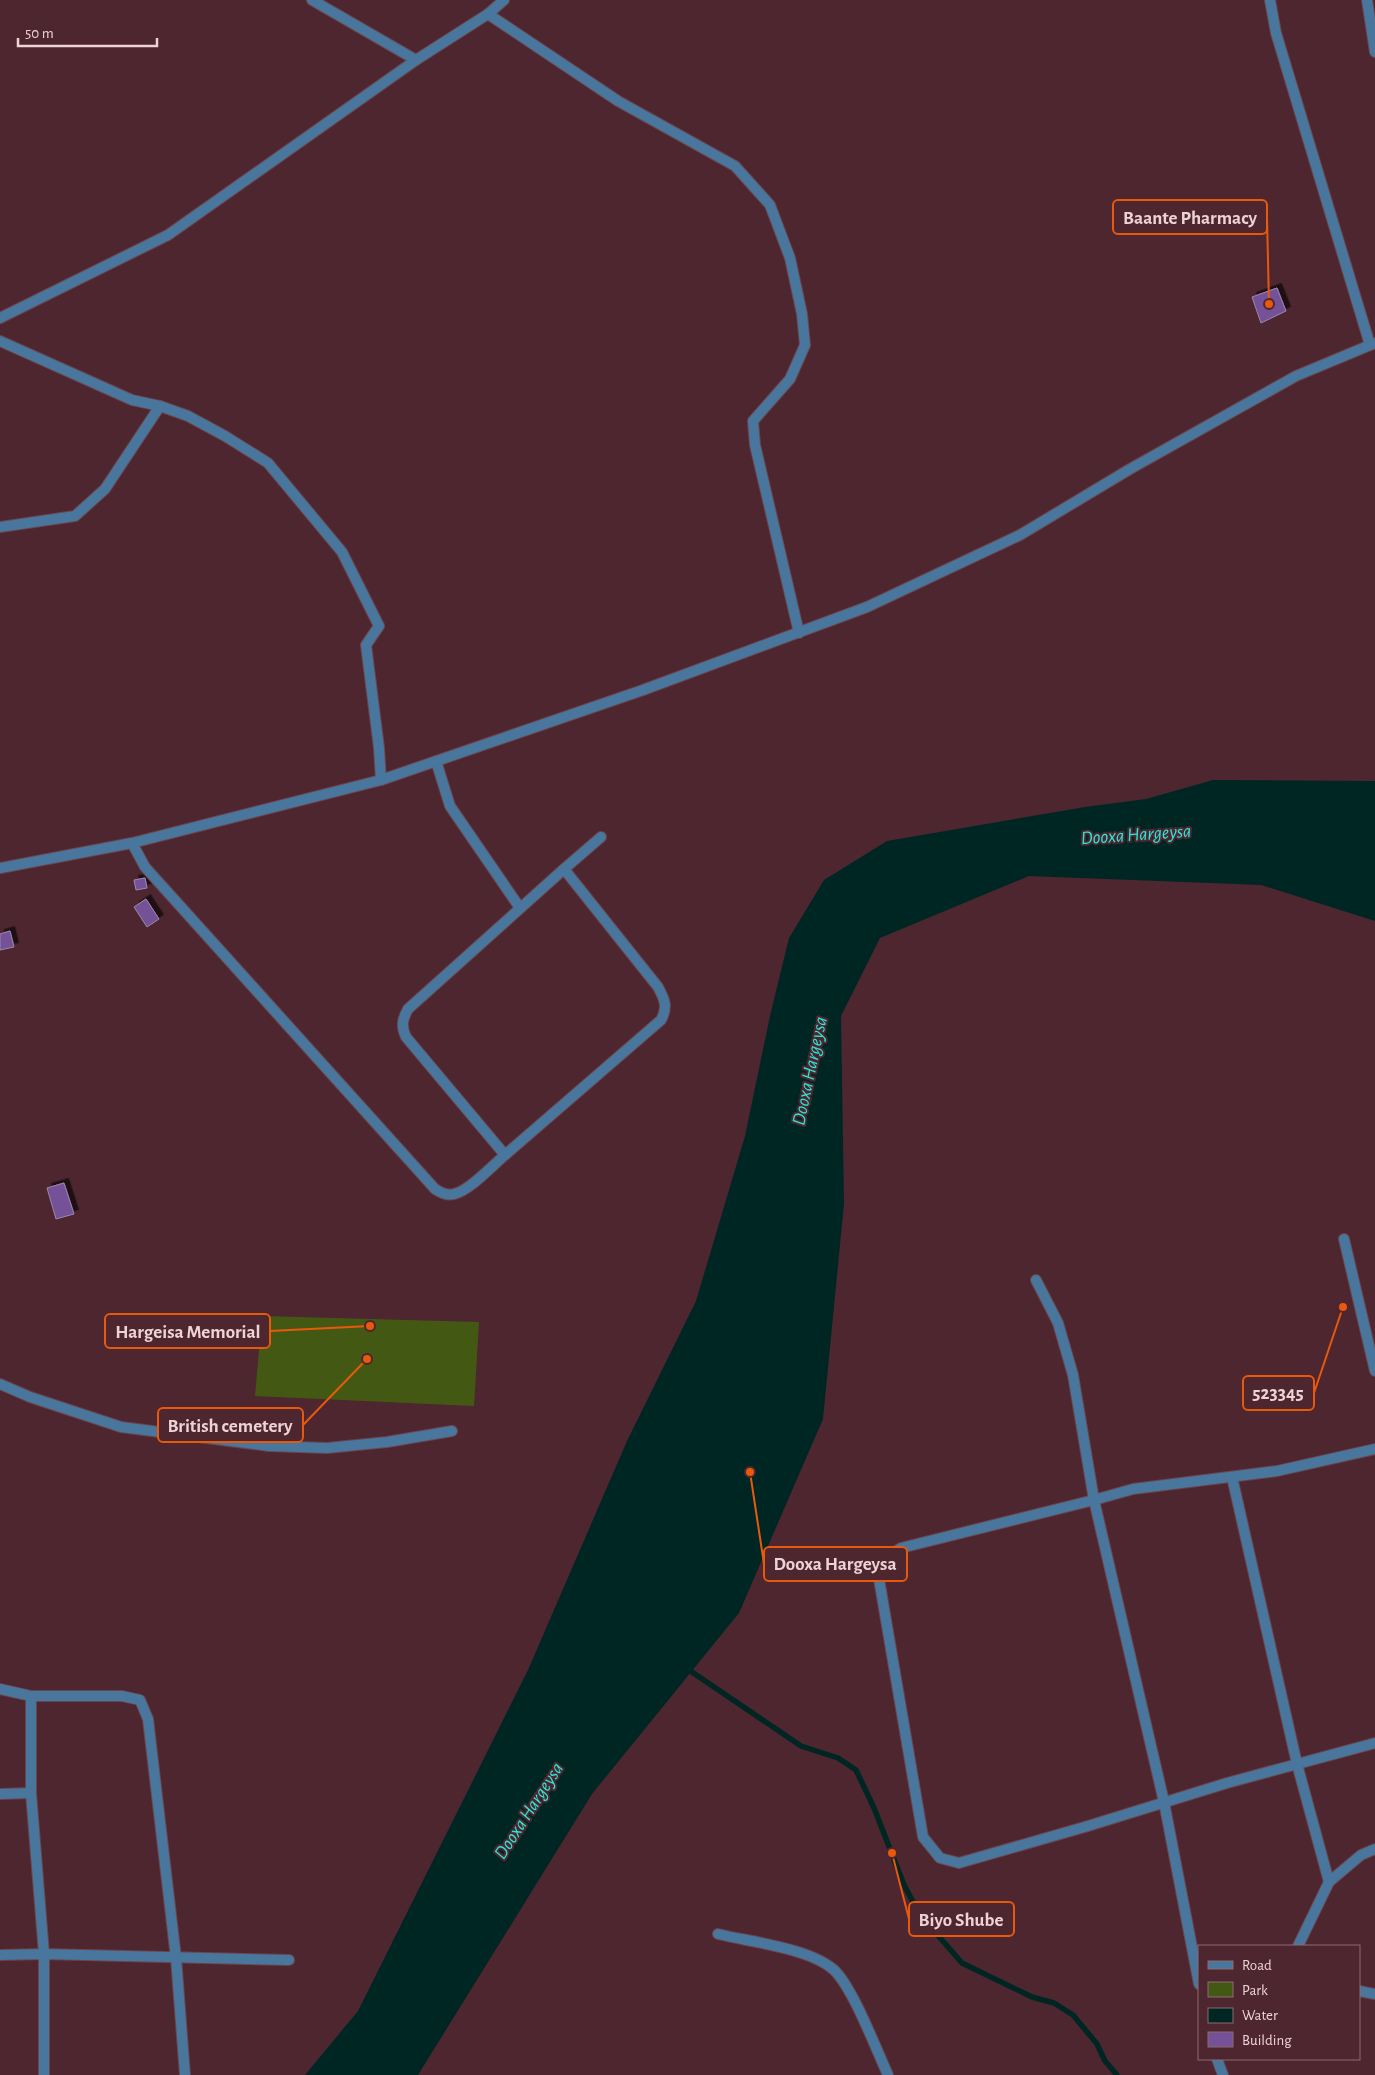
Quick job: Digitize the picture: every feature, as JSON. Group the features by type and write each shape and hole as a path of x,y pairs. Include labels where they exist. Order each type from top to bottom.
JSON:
{"street":[{"path":"312,0 416,60"},
{"path":"0,318 168,235 416,60 488,14 504,0"},
{"path":"0,868 132,843 381,780 644,690 867,607 1020,535 1130,469 1296,376 1372,344 1276,33 1270,0"},
{"path":"1367,0 1375,52"},
{"path":"488,14 618,101 735,166 770,205 790,258 802,314 805,345 790,379 753,421 755,445 799,632"},
{"path":"0,341 132,400 160,406 188,416 268,463 342,552 379,626 366,645 380,748 381,780"},
{"path":"0,527 75,516 105,489 160,406"},
{"path":"436,761 450,806 520,908"},
{"path":"505,1155 406,1037 402,1028 402,1020 408,1009 601,837"},
{"path":"132,843 145,867 435,1189 444,1194 454,1194 466,1188 661,1020 666,1011 665,1000 658,987 564,869"},
{"path":"1344,1239 1375,1371"},
{"path":"1036,1280 1058,1323 1072,1375 1094,1500 1164,1802 1198,1979"},
{"path":"0,1384 30,1397 121,1427 269,1446 327,1448 387,1442 452,1431"},
{"path":"1375,1449 1277,1471 1133,1489 901,1548 883,1560 879,1579 923,1837 940,1858 958,1864 1164,1802 1375,1742"},
{"path":"1232,1477 1297,1764 1329,1882"},
{"path":"0,1689 31,1696 122,1696 140,1700 148,1719 176,1958 185,2075"},
{"path":"31,1696 31,1793 44,1954 44,2075"},
{"path":"0,1794 31,1793"},
{"path":"1298,1945 1329,1882 1361,1854 1375,1850"},
{"path":"718,1934 808,1955 834,1970 847,1987 888,2075"},
{"path":"0,1955 44,1954 289,1960"},
{"path":"1360,1991 1375,1994"},
{"path":"1218,2060 1223,2075"}],"green space":[{"path":"262,1316 479,1322 474,1406 255,1396"}],"water":[{"path":"1213,780 1375,781 1375,921 1261,885 1029,876 880,938 841,1016 844,1204 823,1419 739,1613 592,1794 418,2075 305,2075 358,2011 528,1670 627,1441 696,1301 745,1136 770,1016 789,938 824,880 887,841 1085,807 1146,799"}],"building":[{"path":"1277,288 1286,311 1261,323 1252,297"},
{"path":"145,878 147,888 136,890 134,880"},
{"path":"146,899 159,919 147,927 134,907"},
{"path":"10,931 14,947 0,950 0,934"},
{"path":"64,1183 74,1214 56,1219 47,1188"}],"waterway":[{"path":"686,1668 801,1746 838,1758 856,1770 874,1808 904,1885 920,1915 962,1963 1032,1997 1054,2003 1073,2015 1097,2044 1105,2061 1117,2075"}],"place":[{"name":"Baante Pharmacy","path":"1269,304"},
{"name":"523345","path":"1343,1307"},
{"name":"Hargeisa Memorial","path":"370,1326"},
{"name":"British cemetery","path":"367,1359"},
{"name":"Dooxa Hargeysa","path":"750,1472"},
{"name":"Biyo Shube","path":"892,1853"}]}
